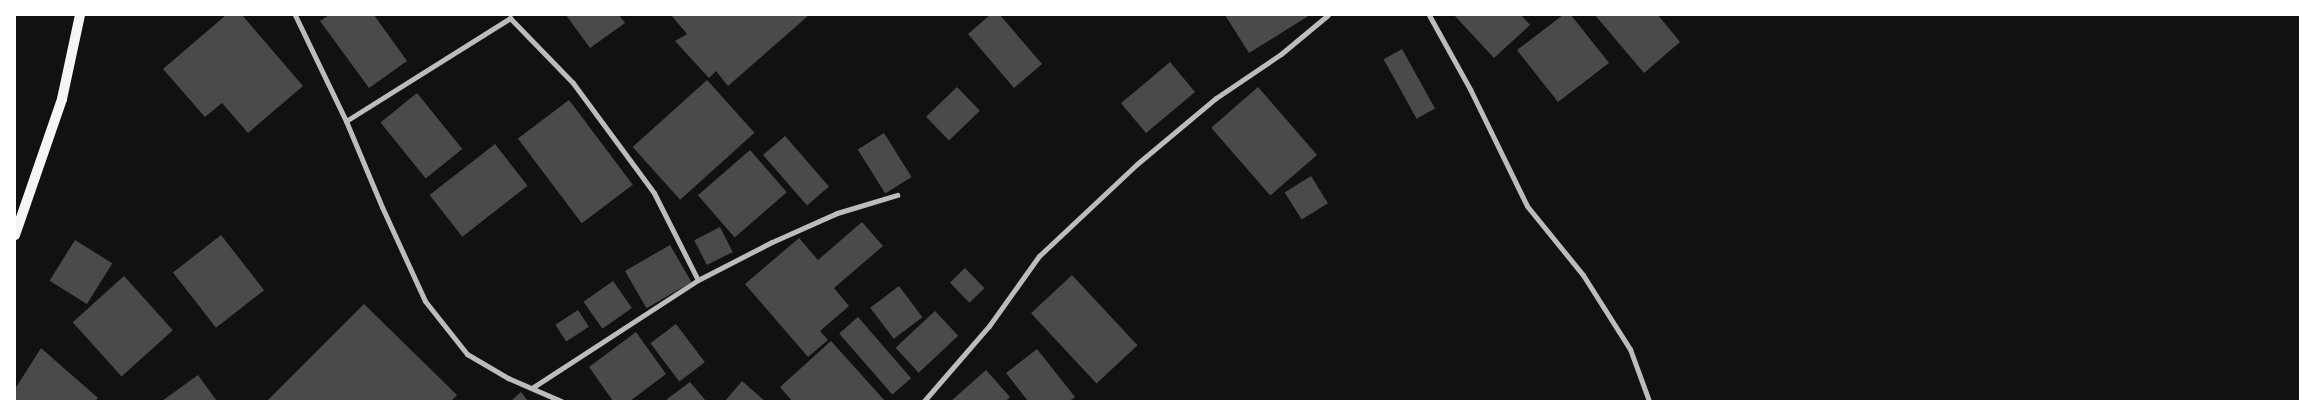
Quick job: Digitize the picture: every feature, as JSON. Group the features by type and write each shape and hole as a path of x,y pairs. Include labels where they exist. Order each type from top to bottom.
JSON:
{"main road":[{"path":"15,235 62,98 80,15"}],"street":[{"path":"295,15 346,121 382,207 425,301 467,354 508,378 533,387 561,401"},
{"path":"924,401 989,326 1040,256 1137,164 1216,98 1281,54 1328,15"},
{"path":"1429,15 1470,90 1527,206 1583,274 1630,349 1649,401"},
{"path":"346,121 510,18 573,83 654,193 698,280"},
{"path":"533,387 698,280 772,242 838,213 896,195"}],"building":[{"path":"226,15 242,15 303,86 248,133 222,103 205,117 163,69"},
{"path":"329,15 374,15 407,61 369,88 320,21"},
{"path":"566,15 619,15 625,23 590,48"},
{"path":"671,15 809,15 728,86 716,71 709,78 675,41 687,34"},
{"path":"990,15 1000,15 1042,64 1014,88 968,34"},
{"path":"1225,15 1310,15 1249,53"},
{"path":"1454,15 1521,15 1530,25 1494,58"},
{"path":"1563,15 1571,15 1609,63 1558,102 1517,50"},
{"path":"1595,15 1658,15 1680,42 1644,73"},
{"path":"1402,49 1435,108 1417,119 1384,59"},
{"path":"1170,62 1195,92 1146,133 1121,103"},
{"path":"707,80 755,133 680,200 633,147"},
{"path":"957,87 980,111 949,141 926,117"},
{"path":"1258,87 1317,155 1270,196 1211,128"},
{"path":"417,93 462,149 426,179 380,123"},
{"path":"569,100 633,185 582,223 518,139"},
{"path":"884,133 912,177 885,194 858,149"},
{"path":"785,136 829,187 807,206 763,155"},
{"path":"495,144 528,186 462,237 430,195"},
{"path":"750,150 787,192 735,238 698,195"},
{"path":"1311,176 1328,203 1302,220 1285,192"},
{"path":"862,222 883,246 834,288 849,306 820,331 828,340 808,357 745,284 799,238 818,260"},
{"path":"720,227 733,252 707,265 694,240"},
{"path":"221,235 264,290 216,328 173,273"},
{"path":"75,240 112,263 87,304 50,281"},
{"path":"670,245 692,282 646,308 625,271"},
{"path":"965,268 984,288 969,303 950,283"},
{"path":"1072,275 1137,345 1097,383 1031,313"},
{"path":"124,276 173,330 122,376 73,322"},
{"path":"613,281 632,308 602,329 584,302"},
{"path":"899,286 922,317 894,339 870,308"},
{"path":"364,304 457,395 451,401 267,401"},
{"path":"578,310 589,327 566,341 555,325"},
{"path":"935,311 958,336 919,373 896,348"},
{"path":"858,317 911,378 892,395 839,333"},
{"path":"676,324 705,362 679,382 650,343"},
{"path":"636,332 666,374 630,401 613,401 589,367"},
{"path":"831,341 885,401 792,401 780,387"},
{"path":"41,348 98,398 95,401 15,401 15,389"},
{"path":"1037,349 1075,397 1070,401 1028,401 1006,373"},
{"path":"986,370 1010,397 1006,401 951,401"},
{"path":"198,375 217,401 162,401"},
{"path":"742,381 765,401 725,401"},
{"path":"690,382 706,401 668,401 667,399"},
{"path":"521,392 528,401 511,401"}]}
